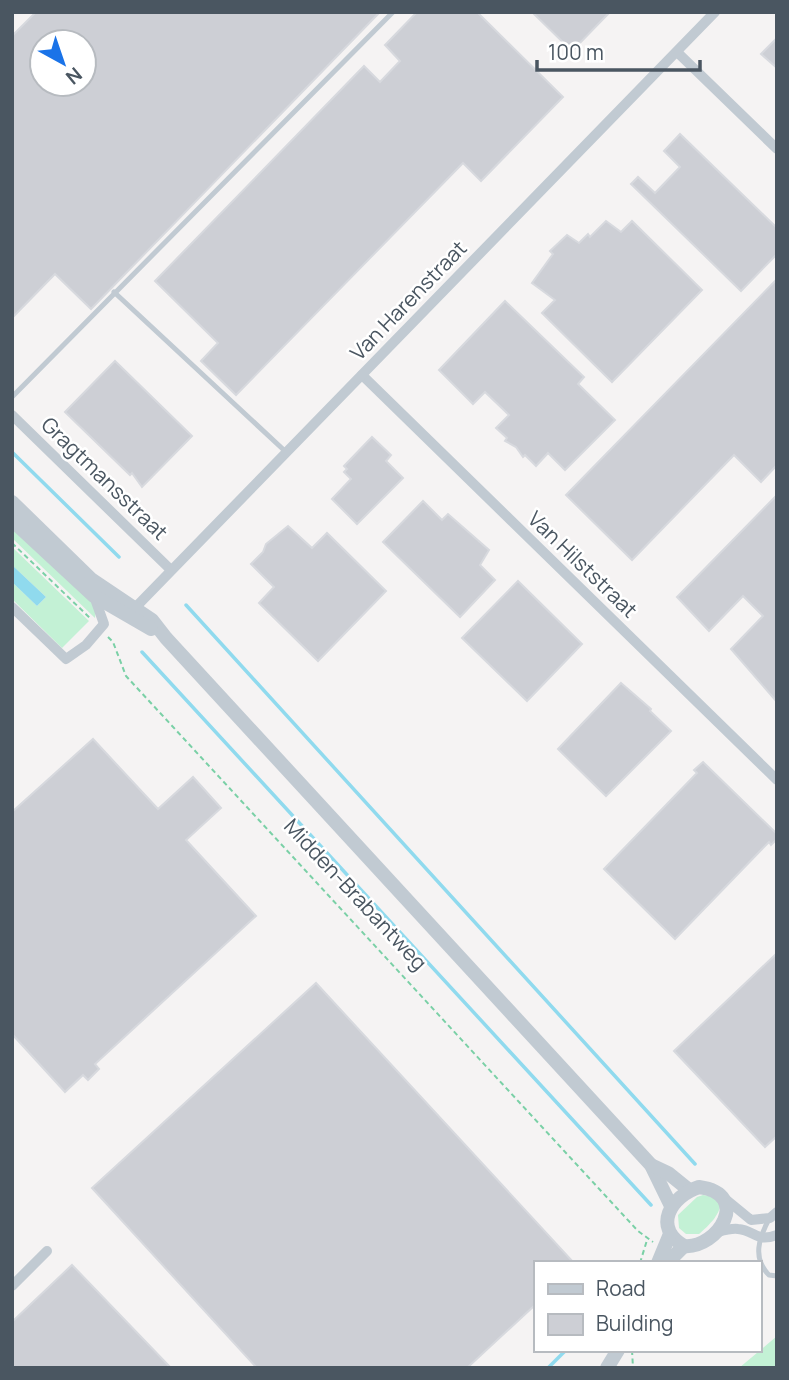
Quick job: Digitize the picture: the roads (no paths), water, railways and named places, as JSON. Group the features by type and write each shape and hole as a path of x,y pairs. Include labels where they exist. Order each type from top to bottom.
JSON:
{"street":[{"name":"Van Harenstraat","path":"131,611 715,12"},
{"path":"677,52 777,149"},
{"name":"Van Hilststraat","path":"362,375 777,780"},
{"name":"Gragtmansstraat","path":"12,415 170,570"},
{"name":"Midden-Brabantweg","path":"12,502 91,579 166,638 651,1165 671,1206"},
{"name":"Midden-Brabantweg","path":"12,520 94,596 131,611"},
{"path":"12,607 66,659 86,645 104,624 94,596"},
{"name":"Midden-Brabantweg","path":"651,1165 668,1172 689,1190"},
{"path":"684,1246 670,1234 667,1215 671,1206 689,1190 710,1188 751,1220 773,1215"},
{"path":"663,1258 684,1246 701,1244 725,1222 727,1208 723,1197"},
{"path":"714,1233 741,1228 759,1238 767,1239 777,1235"},
{"path":"663,1258 670,1234"},
{"path":"12,1286 47,1251"},
{"path":"607,1368 617,1352"}],"lane":[{"path":"12,397 393,12"},
{"path":"114,292 286,452"},
{"path":"759,1261 759,1238 773,1215"},
{"path":"761,1265 769,1275 777,1276"}],"water":[{"path":"12,565 46,597 37,606 12,582"}],"waterway":[{"path":"12,452 119,557"},
{"path":"186,605 695,1164"},
{"path":"142,652 651,1205"},
{"path":"548,1368 564,1352"}]}
